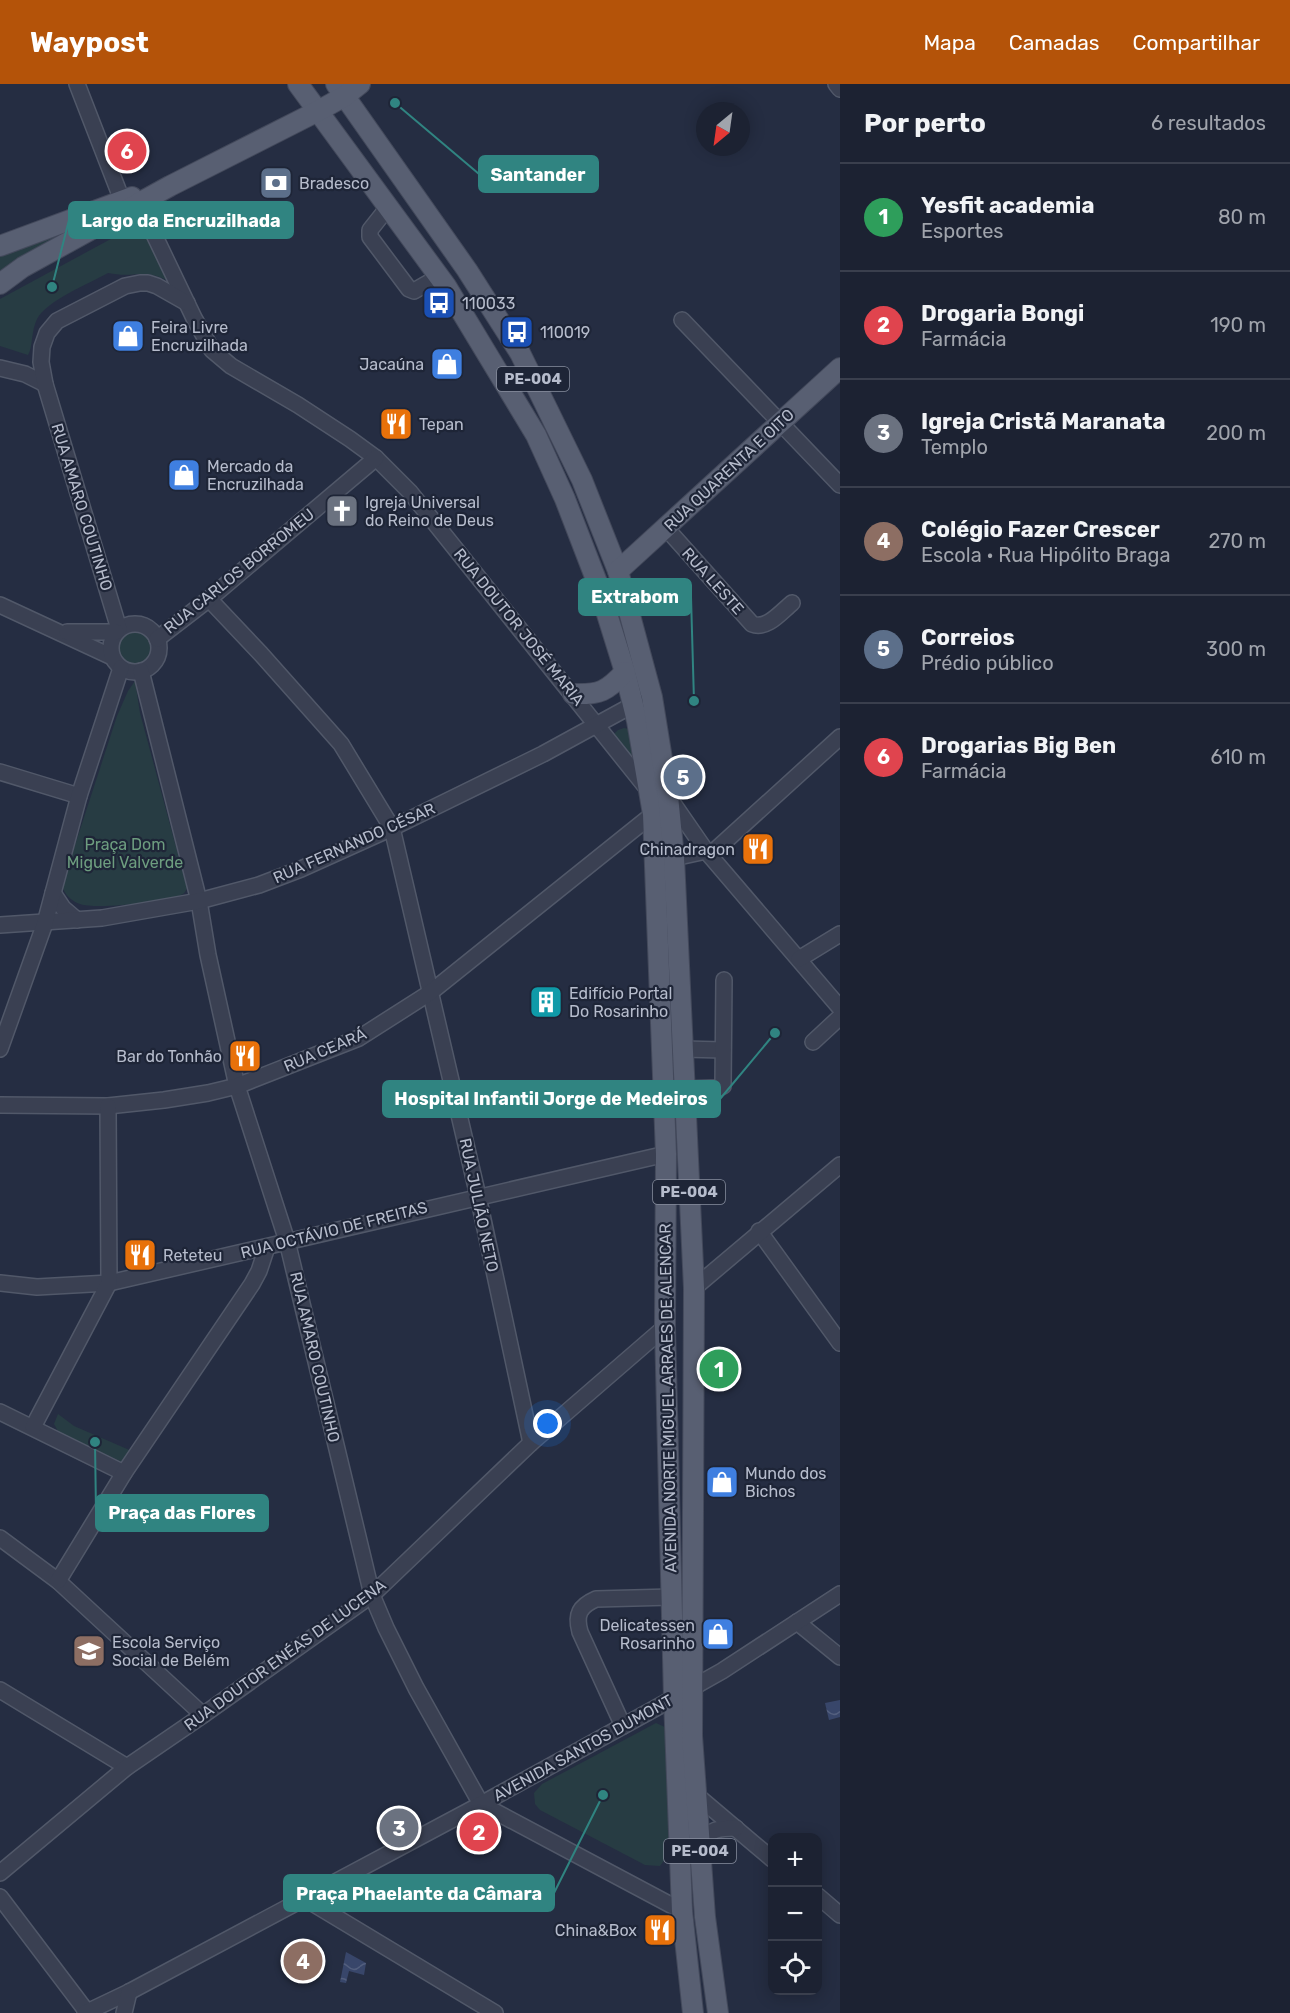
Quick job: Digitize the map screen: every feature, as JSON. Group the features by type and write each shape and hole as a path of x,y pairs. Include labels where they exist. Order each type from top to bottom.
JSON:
{"main road":[{"name":"AVENIDA NORTE MIGUEL ARRAES DE ALENCAR","path":"298,84 440,276 536,435 565,499 597,582 625,672 642,700"},
{"path":"0,246 170,186 318,111 347,88"},
{"name":"AVENIDA NORTE MIGUEL ARRAES DE ALENCAR","path":"347,88 519,353 555,420 582,480 618,571 659,794 674,858 694,1288 692,1688 695,1794 705,1917 718,2013"},
{"path":"0,284 23,267 46,256 130,201"},
{"name":"RUA QUARENTA E OITO","path":"618,571 840,368"},
{"path":"573,694 602,692 612,686 625,672"},
{"name":"AVENIDA NORTE MIGUEL ARRAES DE ALENCAR","path":"659,794 653,814 666,1154 665,1327 674,1698 681,1911 693,2013"}],"street":[{"path":"77,84 130,201 187,303"},
{"path":"836,84 840,89"},
{"path":"389,206 370,230 370,237 409,289 414,291 440,276"},
{"name":"RUA AMARO COUTINHO","path":"118,631 45,384 41,362 42,347 47,333 57,321 125,286 148,283 187,303"},
{"name":"RUA DOUTOR JOSÉ MARIA","path":"187,303 206,343 219,357 234,362 376,458 410,492 596,724 659,794 840,1008"},
{"path":"682,320 840,485"},
{"path":"0,368 25,374 45,384"},
{"name":"RUA CARLOS BORROMEU","path":"158,639 209,599 376,458"},
{"name":"RUA LESTE","path":"666,528 752,624 760,626 766,624 792,603"},
{"name":"RUA JULIÃO NETO","path":"209,599 341,744 392,828 478,1196 531,1443"},
{"path":"0,605 61,632 117,662 127,671 141,671 155,662 158,655 158,639 148,627 141,624 125,625 111,642 117,662 45,923 0,1049"},
{"path":"61,632 118,631"},
{"name":"RUA AMARO COUTINHO","path":"141,671 199,901 208,955 237,1086 287,1240 372,1595 416,1688 481,1804"},
{"name":"RUA FERNANDO CÉSAR","path":"0,925 102,918 199,901 259,885 301,869 392,828 543,754 642,700"},
{"path":"674,858 708,853 840,737"},
{"path":"0,772 79,796"},
{"name":"RUA CEARÁ","path":"0,1105 108,1106 164,1100 237,1086 359,1038 431,992 653,814"},
{"path":"53,893 63,908 77,920"},
{"path":"799,959 840,934"},
{"path":"684,1089 723,1086 724,980"},
{"path":"813,1042 840,1017"},
{"path":"683,1049 723,1050"},
{"path":"33,1427 109,1282 108,1106"},
{"name":"RUA OCTÁVIO DE FREITAS","path":"0,1283 38,1287 109,1282 666,1154"},
{"path":"694,1288 840,1165"},
{"path":"759,1231 840,1343"},
{"path":"58,1581 124,1473 252,1284 267,1247"},
{"name":"RUA DOUTOR ENÉAS DE LUCENA","path":"0,1873 127,1767 372,1595 531,1443 665,1327"},
{"path":"0,1412 124,1473"},
{"path":"0,1538 58,1581 203,1715"},
{"name":"AVENIDA SANTOS DUMONT","path":"86,2012 129,1992 481,1804 692,1688 722,1671 840,1593"},
{"path":"623,1726 580,1632 577,1622 580,1612 587,1603 596,1599 672,1597"},
{"path":"797,1622 840,1657"},
{"path":"0,1690 127,1767"},
{"path":"695,1794 768,1856"},
{"path":"481,1804 681,1911"},
{"path":"699,1842 718,1828 736,1828"},
{"path":"0,1897 86,2012"},
{"path":"304,1898 495,2013"},
{"path":"822,1899 840,1914"},
{"path":"124,2013 129,1992"}],"green space":[{"path":"134,201 0,276 0,254"},
{"path":"144,221 174,284 148,274 108,273 59,299 42,312 35,324 28,355 0,346 0,299"},
{"path":"135,624 152,631 159,648 152,665 135,672 118,665 111,648 118,631"},
{"name":"Praça Dom Miguel Valverde","path":"135,681 140,713 187,888 181,895 173,898 147,903 88,906 68,897 62,885 117,716"},
{"path":"624,728 629,729 639,768 612,736"},
{"path":"58,1414 74,1426 134,1452 124,1463 59,1433 54,1424"},
{"path":"656,1723 667,1728 671,1851 660,1866 645,1865 540,1810 535,1804 534,1793 542,1784"}],"water":[{"path":"840,1700 840,1717 829,1720 825,1703"},
{"path":"346,1952 366,1963 364,1975 349,1971 346,1983 340,1982"}],"place":[{"name":"Santander","path":"395,103"},
{"name":"Drogarias Big Ben","path":"127,151"},
{"name":"Bradesco","path":"276,183"},
{"name":"Largo da Encruzilhada","path":"52,287"},
{"name":"110033","path":"439,303"},
{"name":"110019","path":"517,332"},
{"name":"Feira Livre Encruzilhada","path":"128,336"},
{"name":"Jacaúna","path":"447,364"},
{"name":"Tepan","path":"396,424"},
{"name":"Mercado da Encruzilhada","path":"184,475"},
{"name":"Igreja Universal do Reino de Deus","path":"342,511"},
{"name":"Extrabom","path":"694,701"},
{"name":"Correios","path":"683,777"},
{"name":"Chinadragon","path":"758,849"},
{"name":"Edifício Portal Do Rosarinho","path":"546,1002"},
{"name":"Hospital Infantil Jorge de Medeiros","path":"775,1033"},
{"name":"Bar do Tonhão","path":"245,1056"},
{"name":"Reteteu","path":"140,1255"},
{"name":"Yesfit academia","path":"719,1369"},
{"name":"Praça das Flores","path":"95,1442"},
{"name":"Mundo dos Bichos","path":"722,1482"},
{"name":"Delicatessen Rosarinho","path":"718,1634"},
{"name":"Escola Serviço Social de Belém","path":"89,1651"},
{"name":"Praça Phaelante da Câmara","path":"603,1795"},
{"name":"Igreja Cristã Maranata","path":"399,1828"},
{"name":"Drogaria Bongi","path":"479,1832"},
{"name":"China&Box","path":"660,1930"},
{"name":"Colégio Fazer Crescer","path":"303,1961"}]}
